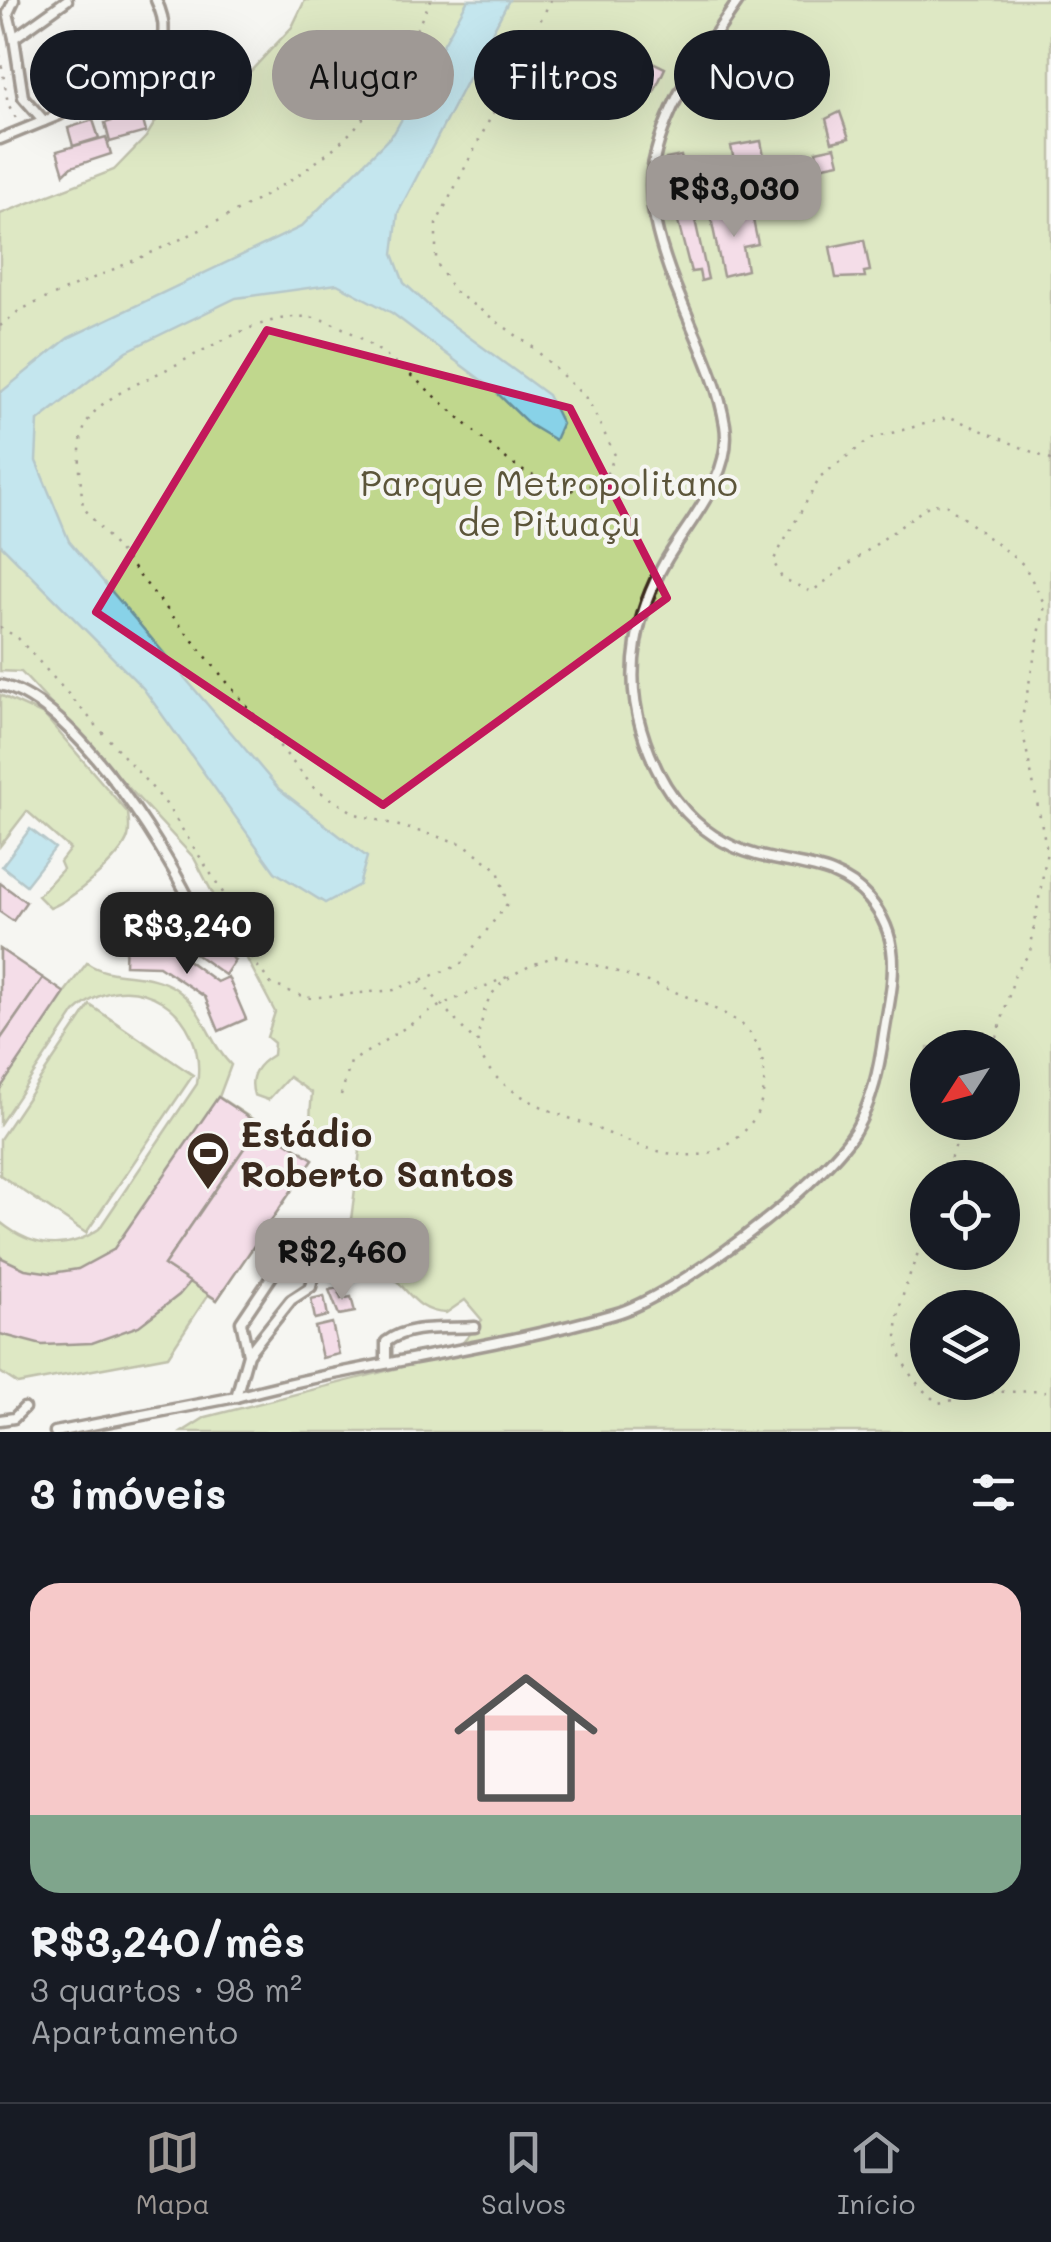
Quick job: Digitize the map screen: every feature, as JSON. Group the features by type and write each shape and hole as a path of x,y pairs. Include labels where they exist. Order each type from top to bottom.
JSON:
{"lane":[{"path":"14,0 8,13 23,97 44,121"},
{"path":"14,38 67,0"},
{"path":"0,138 44,121 150,60 159,50 165,30 156,0"},
{"path":"56,1432 618,1314 662,1294 742,1237 832,1159 852,1136 870,1102 893,979 895,950 890,930 869,900 824,867 732,849 694,824 641,731 632,689 636,642 649,594 714,480 724,454 726,432 720,398 673,280 656,213 652,170 688,79 739,0"},
{"path":"0,686 20,692 53,716 123,791 187,889 206,935"},
{"path":"236,1397 248,1354 291,1300 311,1287 316,1260 312,1248 302,1243 288,1252 241,1322 248,1354"},
{"path":"386,1360 386,1342 392,1337 412,1330 474,1326"},
{"path":"0,1420 14,1418 24,1408"}],"path":[{"path":"0,326 20,310 272,193 352,130 411,40 431,0"},
{"path":"0,627 18,638 164,801 230,902 244,948 272,984 308,998 394,990 460,964 507,904 498,870 464,844 356,814 314,788 83,506 78,450 86,420 106,398 264,324 307,317 355,332 520,470 580,493 608,472 615,455 588,400 534,348 454,291 436,262 436,224 551,0"},
{"path":"0,55 8,104 19,122"},
{"path":"999,1030 1015,974 1030,952 1048,851 1021,723 1045,605 1024,564 946,505 931,504 811,592 782,578 772,561 821,476 870,438 950,417 1051,460"},
{"path":"340,1096 350,1062 442,1005 555,956 717,1010 743,1026 756,1044 766,1083 764,1100 740,1136 722,1149 698,1156 645,1148 521,1096 492,1072 477,1045 442,1005 420,980"},
{"path":"477,1045 484,1009 509,976"},
{"path":"913,1270 893,1332 911,1382 938,1403 994,1392 1051,1391"}],"highlighted area":[{"path":"267,330 570,408 667,598 383,805 96,612"}],"green space":[{"name":"Parque Metropolitano de Pituaçu","path":"305,0 1051,0 1051,1432 182,1432 206,1417 453,1354 482,1320 465,1300 446,1313 427,1308 387,1272 358,1256 344,1260 343,1276 330,1281 325,1276 349,1235 360,1151 352,1138 328,1141 315,1136 311,1123 312,1093 289,1077 268,1100 254,1095 252,1082 256,1071 273,1055 274,1043 267,1037 275,1012 194,858 21,672 0,671 0,214 114,170 146,137 156,120 252,120 252,70 272,48 272,120 454,120 454,30 289,30"},
{"path":"0,695 44,715 128,813 128,837 116,856 82,888 50,908 38,896 63,869 60,862 70,849 27,811 0,846"},
{"name":"Estádio Roberto Santos","path":"0,949 64,993 87,963 108,972 154,979 176,989 194,1006 231,1065 219,1097 313,1159 217,1300 208,1295 168,1356 18,1384 0,1372 0,1222 24,1237 49,1244 74,1241 99,1229 197,1084 198,1058 191,1035 179,1016 162,1002 142,993 120,991 97,997 75,1012 0,1124"},
{"path":"90,1005 193,1075 86,1233 0,1175 0,1139"}],"water":[{"path":"468,0 509,0 493,30 474,30 474,67 454,106 454,30"},
{"path":"401,120 446,120 398,213 393,254 404,283 439,315 548,395 562,424 555,440 530,425 493,389 392,313 337,284 236,298 127,351 38,421 36,461 69,541 279,789 367,857 359,885 325,903 275,872 143,688 0,544 0,393 68,338 301,227 394,133"},
{"path":"30,829 55,848 26,885 2,866"}],"building":[{"path":"654,63 665,68 654,92"},
{"path":"840,112 849,138 832,142 826,120"},
{"path":"93,120 99,138 73,146 68,128"},
{"path":"143,120 146,132 110,142 105,123"},
{"path":"106,137 111,154 71,167 64,174 57,151"},
{"path":"761,141 769,182 739,187 731,146"},
{"path":"835,147 839,163 819,167 816,151"},
{"path":"681,156 708,279 701,281 699,271 691,272 670,191 666,159"},
{"path":"751,210 758,244 743,247 747,270 723,276 711,218"},
{"path":"864,240 870,271 864,272 865,277 836,278 830,247"},
{"path":"0,883 26,902 13,921 0,912"},
{"path":"183,924 235,960 225,975 173,938"},
{"path":"126,937 171,939 171,948 217,982 228,977 246,1019 219,1031 205,997 159,966 125,965"},
{"path":"0,949 43,978 0,1040"},
{"path":"43,978 65,993 0,1089 0,1040"},
{"path":"218,1097 260,1125 164,1265 190,1282 179,1295 139,1326 92,1343 42,1345 0,1334 0,1257 25,1269 52,1273 78,1269 113,1250"},
{"path":"260,1125 313,1159 217,1300 164,1265"},
{"path":"338,1288 341,1299 351,1297 355,1312 339,1315 329,1290"},
{"path":"324,1296 328,1316 315,1319 311,1299"},
{"path":"332,1323 339,1354 322,1358 315,1327"}],"place":[{"name":"Estádio Roberto Santos","path":"208,1191"}]}
